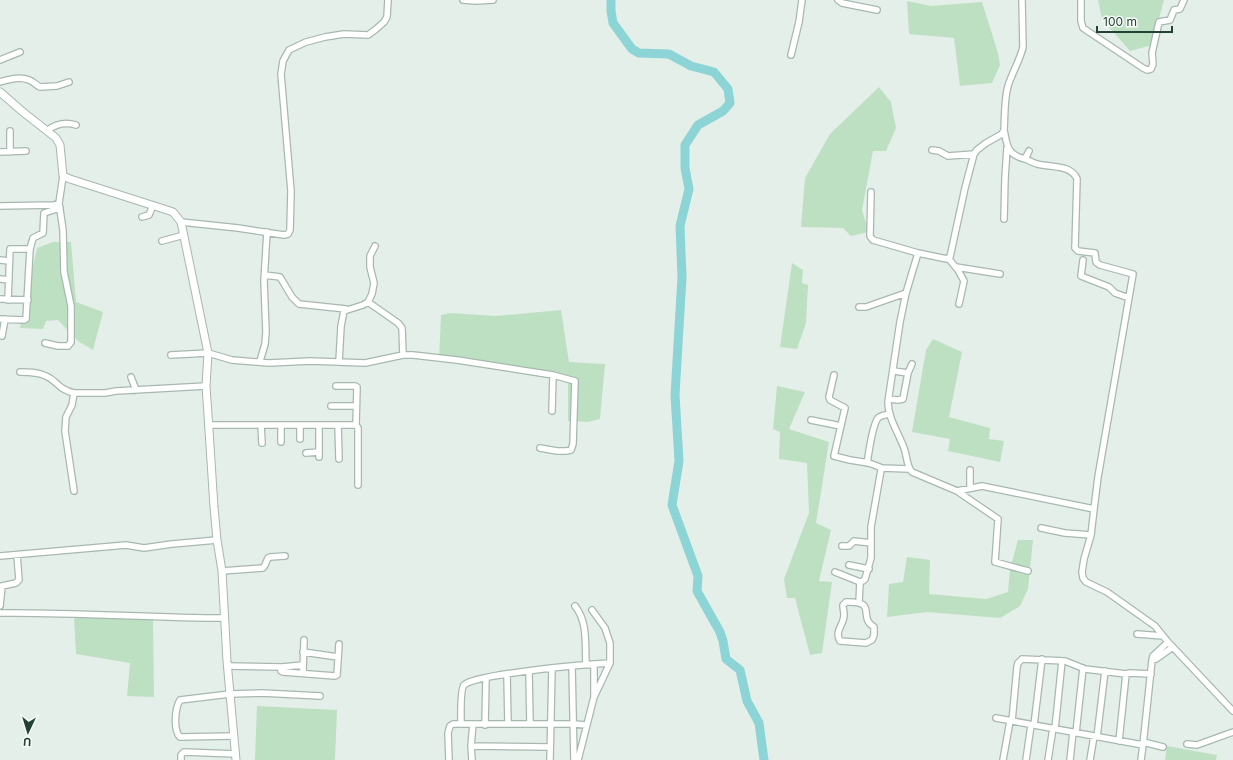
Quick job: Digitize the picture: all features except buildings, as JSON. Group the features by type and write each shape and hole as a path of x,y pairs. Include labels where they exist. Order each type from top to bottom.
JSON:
{"street":[{"path":"181,222 284,235 288,234 290,230 291,191 281,74 285,55 288,50 306,42 325,37 344,34 368,35 384,22 387,17 388,0"},
{"path":"463,0 476,2 493,0"},
{"path":"791,55 799,22 802,0"},
{"path":"838,0 842,3 857,3 877,10"},
{"path":"1004,220 1007,148 1004,130 1007,88 1023,47 1022,0"},
{"path":"1081,0 1081,21 1083,28 1147,70 1151,68 1153,64 1152,53 1159,22 1170,20 1174,10 1180,9 1184,0"},
{"path":"0,60 20,52"},
{"path":"0,82 10,79 30,80 40,87 57,86 69,82"},
{"path":"0,92 23,112 48,130 59,142 64,176 60,206 63,230 64,272 71,306 71,342 68,346 45,344"},
{"path":"48,130 54,125 70,124 76,126"},
{"path":"948,258 952,253 965,188 974,154 977,150 1002,134 1004,130"},
{"path":"10,132 10,152"},
{"path":"1007,148 1013,154 1025,159 1039,164 1055,166 1075,174 1077,179 1075,248 1078,251 1095,254 1096,262 1100,265 1133,274 1098,477 1090,535 1084,558 1082,572 1083,578 1086,582 1107,592 1135,610 1155,626 1168,642 1233,711"},
{"path":"932,150 939,151 948,156 974,154"},
{"path":"0,152 26,151"},
{"path":"1025,159 1029,151"},
{"path":"64,176 173,212 181,222 208,353 206,386 208,425 217,540 222,571 227,666 236,757 184,752 181,754 181,760"},
{"path":"871,192 870,236 873,240 918,253 948,258 956,268 964,283 958,304"},
{"path":"142,217 149,215 152,205"},
{"path":"0,206 60,206"},
{"path":"2,336 3,319 25,320 28,300 30,250 34,238 44,232 44,212 60,206"},
{"path":"260,361 265,344 266,332 264,281 267,232"},
{"path":"162,241 184,235"},
{"path":"265,275 280,277 292,297 299,304 346,309 360,307 368,302 372,294 374,283 370,267 370,256 375,246"},
{"path":"8,300 10,249 30,250"},
{"path":"909,469 906,452 888,408 900,322 906,293 918,253"},
{"path":"0,260 9,261"},
{"path":"1083,260 1081,276 1106,286 1115,293 1129,298"},
{"path":"956,268 1000,274"},
{"path":"0,280 9,280"},
{"path":"859,307 866,308 906,293"},
{"path":"0,299 28,300"},
{"path":"368,302 398,323 402,328 403,355"},
{"path":"339,362 341,326 343,314 346,309"},
{"path":"171,354 208,353 232,360 275,363 289,361 365,363 403,355 413,355 457,360 553,375 575,381 574,444 571,450 557,451 540,448"},
{"path":"889,399 903,399 908,373 912,364"},
{"path":"894,371 908,373"},
{"path":"20,372 46,375 63,390 74,393 105,393 206,386"},
{"path":"552,411 553,375"},
{"path":"834,375 829,397 831,402 845,408 834,456 867,463 882,468 909,469 912,472 957,491 998,519 995,562 1028,571"},
{"path":"131,377 136,390"},
{"path":"336,386 357,387 356,425 358,428 358,485"},
{"path":"74,393 72,406 65,422 74,491"},
{"path":"331,406 356,406"},
{"path":"867,463 876,420 881,416 890,414"},
{"path":"812,420 841,426"},
{"path":"306,452 319,455 319,424"},
{"path":"208,425 356,425"},
{"path":"261,425 262,443"},
{"path":"281,425 281,442"},
{"path":"300,425 300,439"},
{"path":"338,425 339,459"},
{"path":"860,582 865,579 869,569 872,549 871,527 879,476 882,468"},
{"path":"970,470 970,488"},
{"path":"957,491 982,486 1094,509"},
{"path":"1041,528 1065,533 1090,535"},
{"path":"0,556 126,545 144,548 217,540"},
{"path":"842,546 849,546 854,541 871,542"},
{"path":"0,606 2,586 16,583 19,580 17,555"},
{"path":"222,571 263,568 268,558 285,556"},
{"path":"849,564 869,569"},
{"path":"835,572 860,582"},
{"path":"859,603 860,582"},
{"path":"846,602 859,603 865,606 868,612 866,619 869,624 874,627 874,635 872,640 866,643 840,641 838,631 843,622 843,605 846,602"},
{"path":"575,606 581,613 583,620 586,664"},
{"path":"576,759 594,697 610,663 610,643 605,628 592,610"},
{"path":"0,613 225,618"},
{"path":"1137,634 1163,636"},
{"path":"303,673 304,640"},
{"path":"1142,760 1152,660 1153,656 1168,642"},
{"path":"282,667 281,671 283,672 336,675 339,644"},
{"path":"1152,660 1156,659 1173,647"},
{"path":"303,652 338,657"},
{"path":"1003,760 1011,721 1018,663 1022,659 1062,660 1083,668 1126,674 1151,674"},
{"path":"1026,760 1033,725 1042,659"},
{"path":"1048,760 1054,729 1062,660"},
{"path":"461,724 463,686 467,683 486,678 529,671 586,664 610,663"},
{"path":"594,664 594,697"},
{"path":"227,666 282,667 303,665"},
{"path":"572,666 576,759"},
{"path":"550,760 552,668"},
{"path":"1070,760 1083,668"},
{"path":"529,671 530,724"},
{"path":"1090,760 1105,671"},
{"path":"1120,741 1126,674"},
{"path":"507,675 508,724"},
{"path":"485,725 486,678"},
{"path":"234,736 180,737 176,732 176,710 180,700 230,694 262,693 320,696"},
{"path":"996,718 1120,741 1163,747"},
{"path":"448,760 448,732 450,726 453,724 587,725"},
{"path":"472,760 471,746 473,724"},
{"path":"1187,744 1197,745 1233,732"},
{"path":"471,746 550,747"}],"green space":[{"path":"1098,0 1164,0 1152,45 1130,51 1102,19"},
{"path":"907,1 931,6 982,2 998,53 1000,65 992,83 960,86 954,38 909,34"},
{"path":"879,87 891,102 896,128 886,151 873,151 862,210 869,232 851,236 843,228 801,227 805,178 830,134"},
{"path":"53,242 71,242 76,302 103,312 93,350 78,341 58,320 46,321 43,329 20,328 37,248"},
{"path":"792,263 803,270 802,283 808,285 806,323 797,349 780,347"},
{"path":"561,310 569,362 605,364 600,419 588,422 568,421 568,375 502,369 439,360 441,315 450,313 496,316"},
{"path":"933,339 962,352 949,417 990,428 989,439 1004,441 1000,462 948,451 950,439 912,432 926,350"},
{"path":"777,386 805,392 789,429 829,442 816,523 831,530 819,581 832,582 822,653 810,655 795,598 787,598 784,579 809,513 807,463 779,459 780,432 773,429"},
{"path":"1018,540 1033,540 1028,589 1020,606 1000,618 927,612 887,617 889,584 903,582 907,557 930,560 929,594 986,599 1008,592 1010,570"},
{"path":"113,616 153,620 154,697 127,696 130,663 76,654 74,617"},
{"path":"257,706 337,710 335,760 255,760"},
{"path":"1167,746 1217,755 1216,760 1165,760"}],"waterway":[{"path":"611,0 613,23 632,49 639,53 669,54 691,66 714,72 728,89 730,103 723,111 698,125 685,145 685,168 689,189 680,226 682,277 675,395 679,461 672,505 698,576 697,591 720,632 726,659 740,670 747,701 759,723 764,760"}]}
